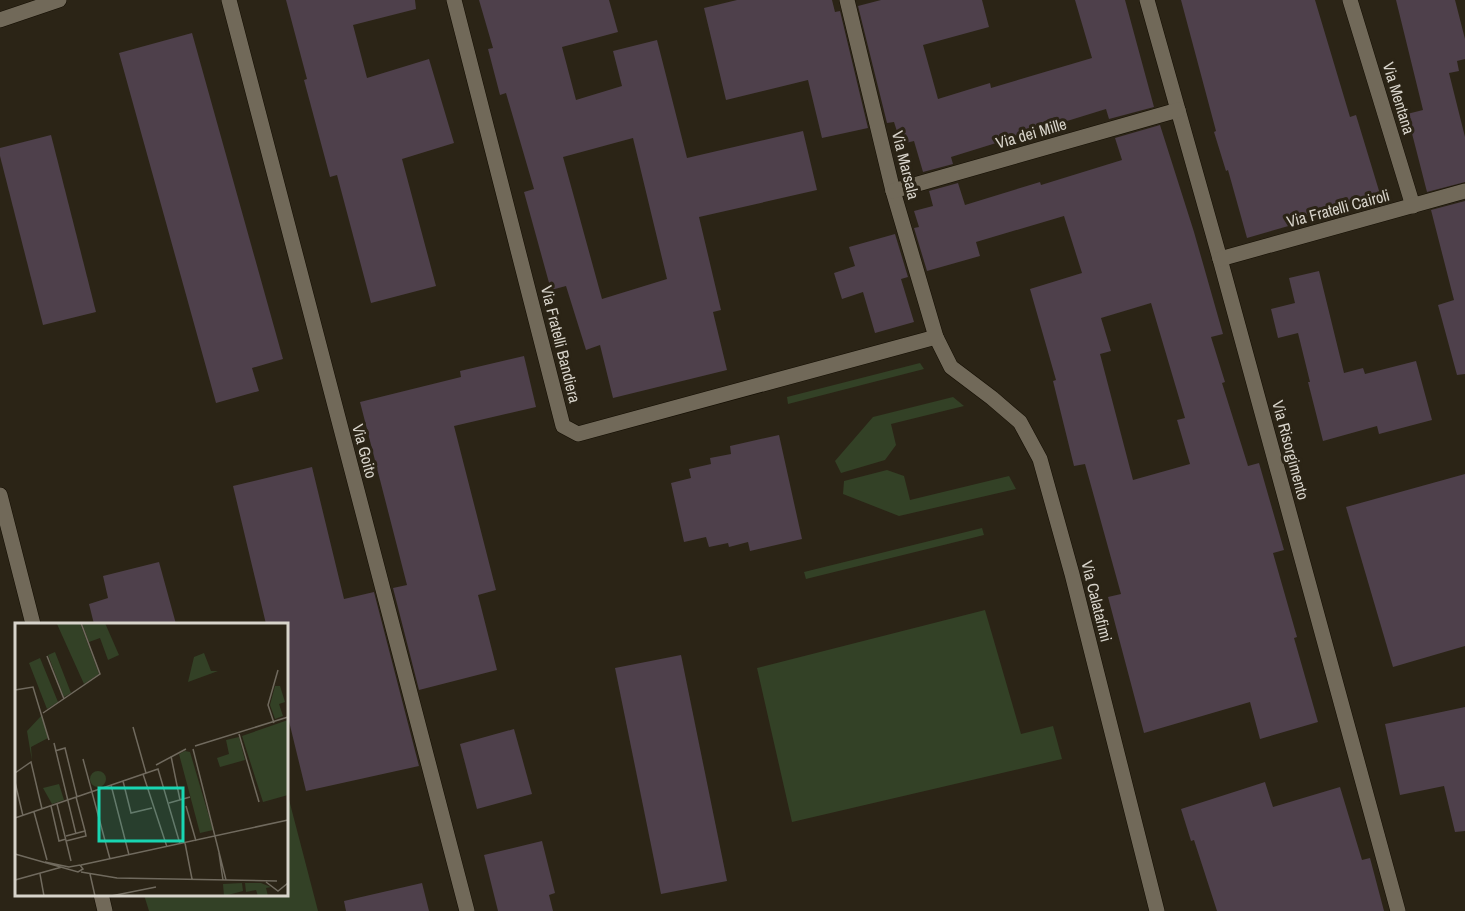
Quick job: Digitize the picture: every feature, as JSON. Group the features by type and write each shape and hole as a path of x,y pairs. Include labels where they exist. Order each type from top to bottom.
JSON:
{"street":[{"path":"0,20 58,0"},
{"name":"Via Goito","path":"229,0 467,911"},
{"name":"Via Fratelli Bandiera","path":"454,0 563,426 578,434 936,337"},
{"name":"Via Marsala","path":"847,0 893,191 936,337"},
{"name":"Via Risorgimento","path":"1147,0 1398,911"},
{"name":"Via Mentana","path":"1350,0 1413,206"},
{"name":"Via dei Mille","path":"893,191 1178,110"},
{"name":"Via Fratelli Cairoli","path":"1220,259 1465,191"},
{"name":"Via Calatafimi","path":"936,337 951,366 1020,422 1040,459 1072,574 1157,911"},
{"path":"0,495 33,623"},
{"path":"101,896 105,911"}],"green space":[{"path":"920,363 924,369 788,404 787,397"},
{"path":"953,397 964,406 891,424 896,445 885,460 841,473 835,461 873,417"},
{"path":"887,470 904,476 910,500 1009,476 1016,489 899,516 843,494 844,481"},
{"path":"982,528 984,535 806,579 804,572"},
{"path":"985,610 1021,734 1053,726 1062,759 792,822 757,668"},
{"path":"288,796 318,911 149,911 144,896 288,896"}],"building":[{"path":"286,0 415,0 416,9 353,25 367,78 429,59 454,143 402,159 436,286 371,303 337,175 330,177 304,80 307,79"},
{"path":"479,0 609,0 618,32 562,47 576,100 622,86 613,51 657,40 687,158 803,131 817,190 699,217 721,310 713,312 727,370 613,398 600,345 586,350 566,286 551,290 524,192 534,189 506,93 500,95 488,49 493,48","holes":["633,138 667,279 602,299 563,157"]},
{"path":"737,0 832,0 835,12 840,11 868,128 822,138 808,80 726,100 704,8"},
{"path":"881,0 982,0 989,27 923,45 938,99 990,83 991,88 1092,58 1075,0 1125,0 1154,107 1109,119 1106,109 951,157 953,164 923,172 914,141 901,144 894,122 887,123 858,6"},
{"path":"1181,0 1315,0 1350,117 1356,115 1380,194 1290,221 1292,225 1247,238 1228,170 1226,171 1214,132 1216,131"},
{"path":"1396,0 1455,0 1465,39 1465,59 1457,61 1459,71 1449,73 1465,137 1465,182 1427,192 1407,114 1423,110"},
{"path":"192,33 283,359 252,368 259,391 216,403 119,53"},
{"path":"1160,125 1223,334 1211,337 1225,382 1222,383 1248,466 1259,463 1284,550 1273,553 1318,722 1260,739 1250,702 1144,733 1108,597 1121,594 1085,464 1074,466 1053,381 1056,380 1030,289 1082,273 1064,216 976,242 980,256 927,271 914,228 919,227 914,211 933,206 929,191 958,183 965,205 1040,182 1041,185 1122,160 1115,138","holes":["1151,303 1185,418 1177,420 1190,464 1133,480 1100,354 1111,351 1101,318"]},
{"path":"51,135 96,312 43,325 0,156 0,148"},
{"path":"1465,201 1465,374 1457,375 1438,305 1454,300 1431,210"},
{"path":"895,234 908,277 901,279 914,322 875,333 863,292 842,299 834,273 855,266 849,247"},
{"path":"1319,271 1344,373 1363,368 1365,374 1416,361 1432,420 1379,434 1377,426 1323,441 1298,333 1278,338 1271,309 1295,303 1289,278"},
{"path":"524,356 536,407 454,426 496,590 478,595 497,670 419,690 393,588 407,585 360,402 461,377 460,371"},
{"path":"779,435 802,539 750,551 748,542 729,547 728,543 709,547 706,537 684,542 671,483 691,478 689,469 711,464 710,458 731,454 730,446"},
{"path":"312,467 344,599 374,592 419,766 306,791 288,717 288,623 266,623 233,486"},
{"path":"1465,474 1465,646 1393,667 1346,507"},
{"path":"159,562 176,623 94,623 89,604 108,598 103,576"},
{"path":"681,655 727,881 661,894 615,668"},
{"path":"1465,707 1465,831 1455,832 1444,786 1400,795 1385,724"},
{"path":"514,729 532,794 477,809 460,744"},
{"path":"1265,782 1273,807 1340,787 1362,860 1370,858 1384,911 1217,911 1194,840 1191,841 1181,809"},
{"path":"542,841 555,893 549,895 553,911 498,911 484,855"},
{"path":"422,883 429,911 346,911 344,901"}]}
